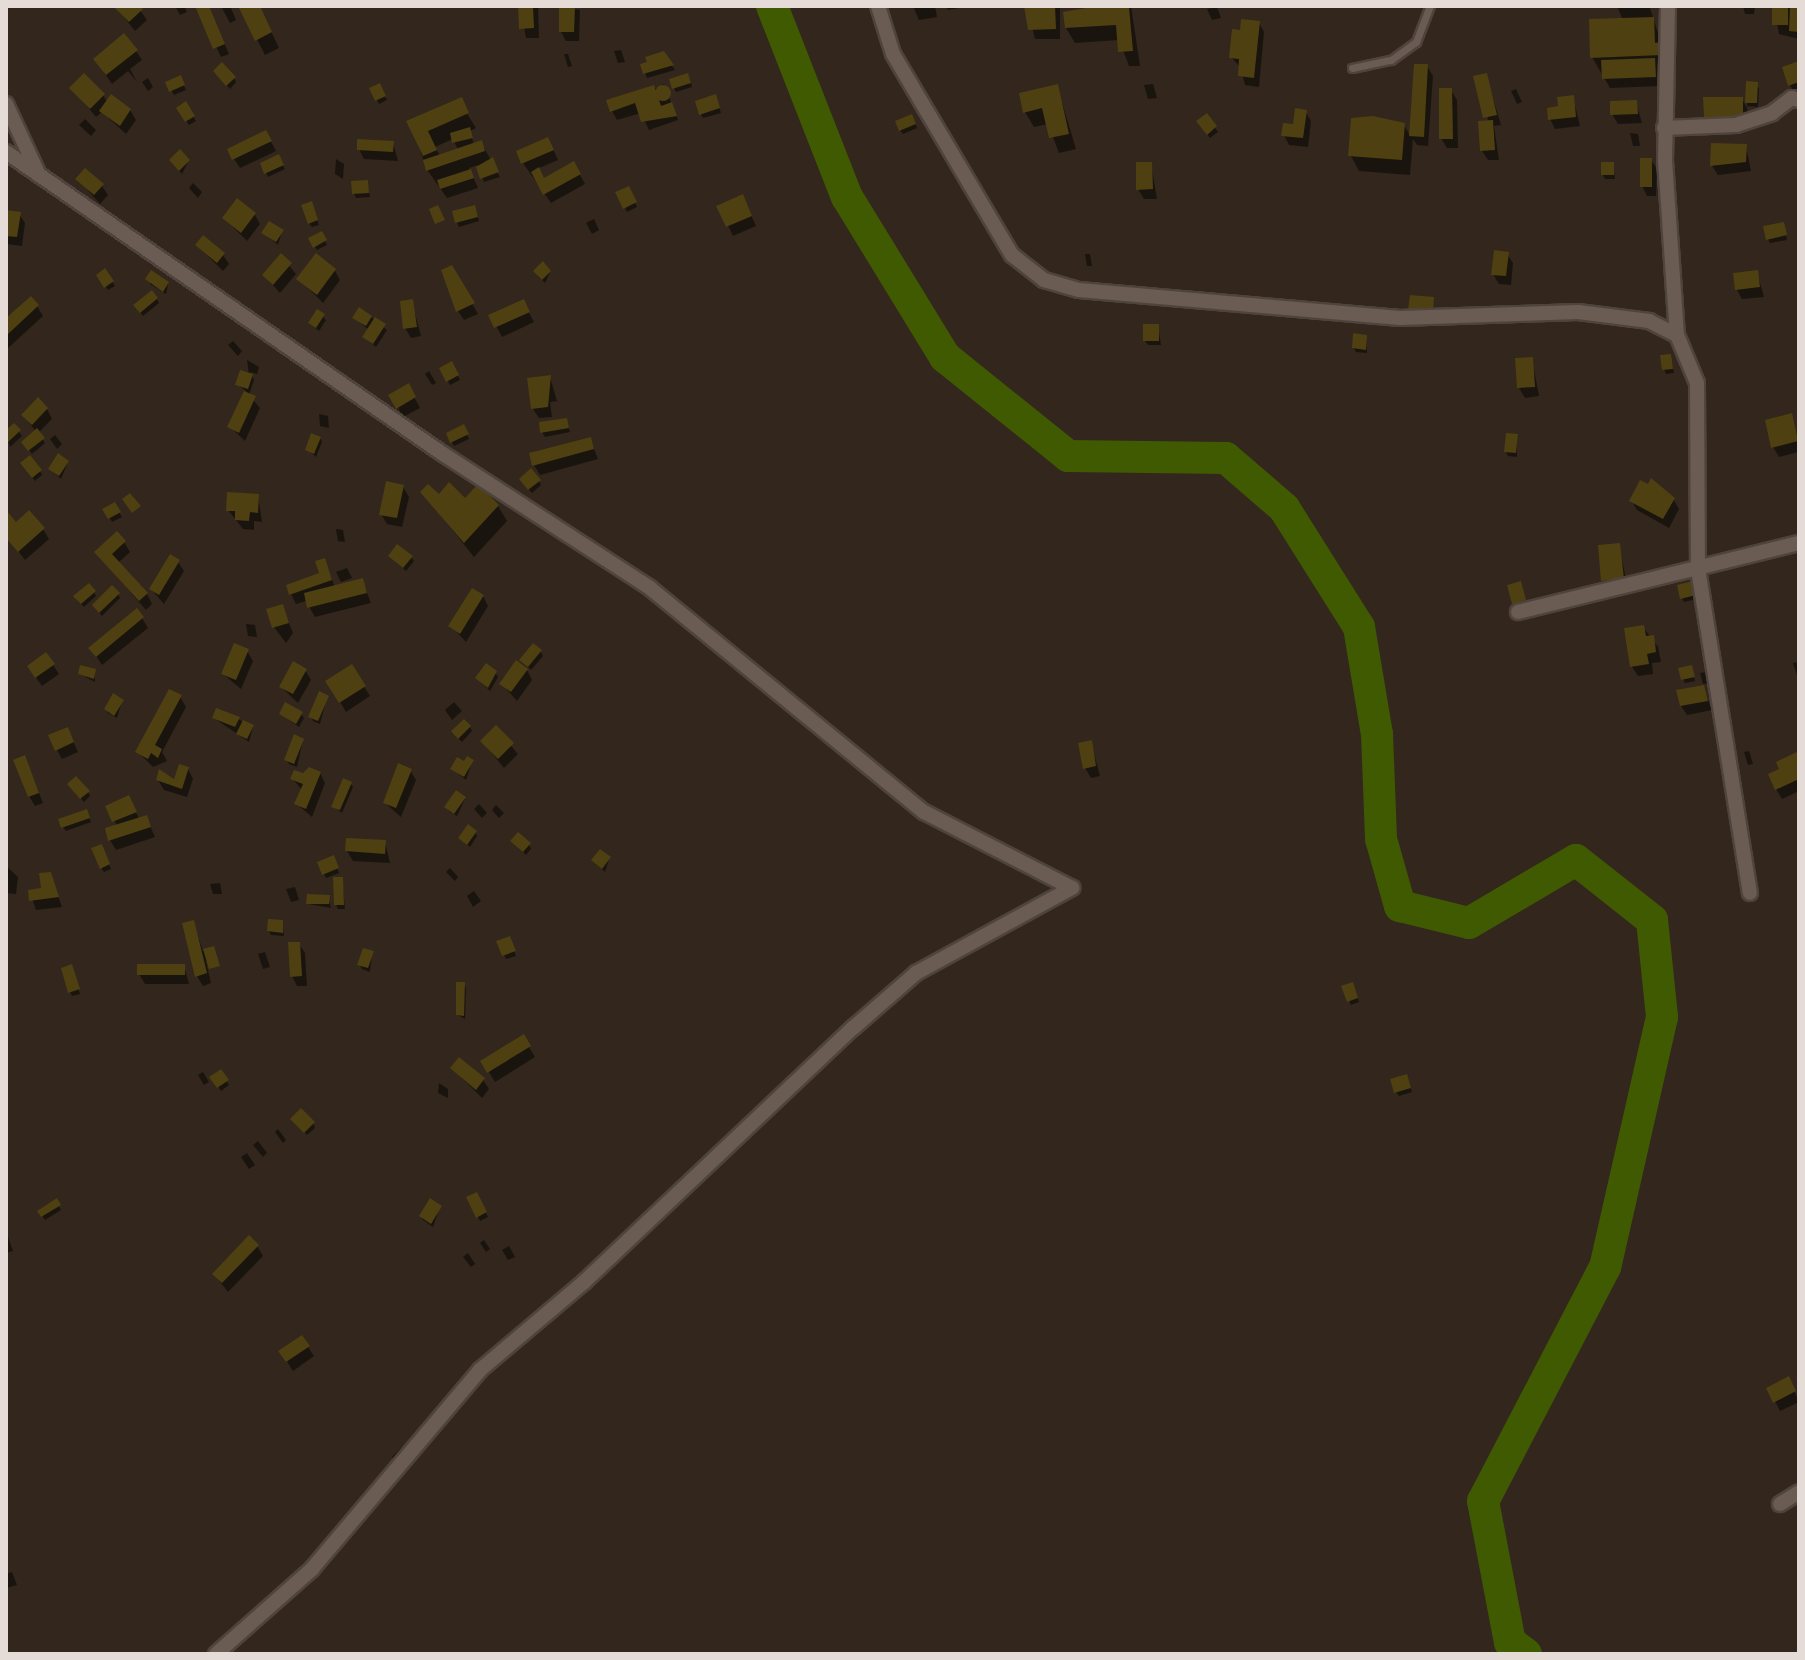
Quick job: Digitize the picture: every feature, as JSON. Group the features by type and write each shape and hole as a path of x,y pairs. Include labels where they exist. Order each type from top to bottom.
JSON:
{"street":[{"path":"878,6 893,54 1012,255 1044,280 1079,290 1377,316 1578,312 1649,321 1677,335"},
{"path":"1668,6 1664,128 1677,335 1697,383 1698,569 1750,893"},
{"path":"1664,128 1736,125 1772,113 1792,98 1799,100"},
{"path":"6,104 40,175"},
{"path":"6,152 443,454 650,588 924,812 1072,888 916,973 853,1028 584,1282 480,1370 312,1569 216,1654"},
{"path":"1518,612 1799,543"},
{"path":"1780,1504 1799,1492"}],"lane":[{"path":"1352,68 1391,60 1416,42 1430,6"}],"building":[{"path":"113,6 140,6 143,9 129,22"},
{"path":"195,6 209,6 225,44 213,49"},
{"path":"238,6 260,6 272,32 255,41"},
{"path":"518,6 533,6 534,28 519,29"},
{"path":"559,6 575,6 574,32 559,32"},
{"path":"1024,6 1055,6 1056,29 1028,30"},
{"path":"1097,6 1129,7 1133,51 1118,52 1116,25 1065,28 1063,12"},
{"path":"1772,6 1788,6 1788,25 1772,25"},
{"path":"1790,6 1799,6 1799,32 1789,31"},
{"path":"1654,17 1655,43 1662,42 1662,55 1590,58 1589,19"},
{"path":"1241,19 1260,21 1254,78 1238,76 1239,59 1229,58 1232,29 1240,30"},
{"path":"124,33 138,50 106,75 93,59"},
{"path":"664,51 674,65 643,74 640,64 647,62 645,57"},
{"path":"1655,58 1656,77 1602,79 1601,60"},
{"path":"1799,61 1799,82 1788,86 1782,67"},
{"path":"222,62 236,77 226,86 213,71"},
{"path":"1414,64 1428,64 1424,137 1409,136"},
{"path":"84,73 105,94 90,109 69,88"},
{"path":"688,73 691,83 672,89 669,79"},
{"path":"1487,73 1497,115 1483,118 1473,76"},
{"path":"181,75 185,85 169,92 165,82"},
{"path":"1746,81 1758,82 1757,103 1745,103"},
{"path":"380,83 386,96 375,101 369,88"},
{"path":"1058,84 1069,134 1049,138 1042,108 1023,113 1019,93"},
{"path":"654,85 661,106 672,102 677,116 641,122 635,103 610,112 606,100"},
{"path":"663,85 669,87 669,99 663,101 657,99 655,93 657,87"},
{"path":"1439,88 1452,88 1453,139 1439,139"},
{"path":"111,94 131,109 120,126 99,111"},
{"path":"716,94 720,108 699,115 695,101"},
{"path":"1574,95 1576,117 1548,120 1547,108 1558,106 1557,97"},
{"path":"462,97 469,113 428,131 437,150 423,156 406,121"},
{"path":"1703,97 1743,97 1743,117 1704,117"},
{"path":"1637,100 1638,114 1610,115 1610,101"},
{"path":"186,101 195,116 185,122 176,108"},
{"path":"1295,108 1307,110 1303,138 1281,136 1283,123 1293,124"},
{"path":"1207,113 1217,126 1207,135 1196,121"},
{"path":"912,114 916,124 899,131 895,121"},
{"path":"1373,116 1405,123 1402,160 1348,156 1351,118"},
{"path":"1493,120 1495,150 1480,151 1478,121"},
{"path":"470,127 473,138 452,143 450,133"},
{"path":"266,130 272,141 232,160 227,149"},
{"path":"548,137 554,150 521,164 516,151"},
{"path":"357,139 394,141 393,152 357,150"},
{"path":"482,140 485,151 426,171 423,160"},
{"path":"1711,143 1747,144 1746,162 1710,166"},
{"path":"180,149 190,160 179,171 169,160"},
{"path":"279,154 284,165 264,174 260,163"},
{"path":"493,157 499,172 480,179 476,167"},
{"path":"1640,158 1652,158 1652,187 1640,187"},
{"path":"574,161 581,174 543,195 531,172 539,167 544,178"},
{"path":"1136,162 1152,162 1153,189 1136,190"},
{"path":"1601,162 1614,162 1614,175 1601,175"},
{"path":"85,168 104,184 94,195 75,179"},
{"path":"471,169 474,178 440,189 437,180"},
{"path":"368,180 369,193 352,194 351,181"},
{"path":"629,186 637,202 623,209 615,192"},
{"path":"743,194 752,216 726,227 716,206"},
{"path":"237,198 256,213 241,233 222,218"},
{"path":"312,201 318,220 308,224 301,205"},
{"path":"438,205 445,220 435,224 429,209"},
{"path":"475,205 478,217 455,223 452,211"},
{"path":"6,210 21,212 17,237 6,236"},
{"path":"269,221 284,230 276,242 261,233"},
{"path":"1784,222 1787,235 1766,240 1763,226"},
{"path":"322,231 327,240 313,248 308,238"},
{"path":"203,235 225,253 217,263 195,245"},
{"path":"1494,250 1509,252 1506,276 1491,275"},
{"path":"281,253 292,263 273,285 262,275"},
{"path":"316,253 336,269 317,295 296,279"},
{"path":"543,261 551,271 542,280 533,271"},
{"path":"452,265 475,303 456,312 441,270"},
{"path":"105,268 114,281 104,288 96,275"},
{"path":"151,270 169,282 163,292 145,279"},
{"path":"1758,270 1760,287 1735,290 1733,273"},
{"path":"152,290 158,298 140,313 133,305"},
{"path":"1410,295 1434,297 1433,312 1408,310"},
{"path":"31,296 39,305 6,336 6,318"},
{"path":"413,299 417,327 403,329 400,301"},
{"path":"524,299 530,312 494,328 488,315"},
{"path":"359,307 372,316 366,326 352,318"},
{"path":"317,309 325,314 316,328 308,323"},
{"path":"375,317 386,324 373,344 362,337"},
{"path":"1143,324 1159,324 1159,341 1143,341"},
{"path":"1353,333 1367,335 1366,350 1352,348"},
{"path":"1671,354 1673,369 1662,370 1660,355"},
{"path":"1533,357 1535,387 1517,388 1515,358"},
{"path":"452,361 459,375 446,382 439,368"},
{"path":"240,370 253,374 248,389 235,385"},
{"path":"551,375 548,407 531,409 527,378"},
{"path":"409,383 416,397 396,409 388,395"},
{"path":"244,391 256,396 239,433 227,427"},
{"path":"38,397 48,408 32,425 21,415"},
{"path":"1792,413 1798,441 1771,448 1765,420"},
{"path":"567,418 569,428 540,433 539,422"},
{"path":"14,423 21,430 6,444 6,430"},
{"path":"464,424 469,434 450,443 446,433"},
{"path":"37,428 45,438 28,451 21,442"},
{"path":"311,433 321,437 314,454 305,450"},
{"path":"1506,433 1518,434 1516,453 1504,452"},
{"path":"591,437 594,449 532,466 529,453"},
{"path":"58,453 69,461 59,476 48,469"},
{"path":"30,455 42,470 32,478 20,463"},
{"path":"531,468 541,480 528,490 519,479"},
{"path":"1651,478 1675,498 1663,519 1629,501 1640,480 1648,484"},
{"path":"386,481 404,485 397,518 379,515"},
{"path":"449,482 465,498 478,484 499,505 464,543 420,492 428,484 439,494"},
{"path":"227,492 259,494 258,513 250,512 249,521 235,520 235,511 226,511"},
{"path":"130,493 141,506 132,513 122,499"},
{"path":"115,502 121,512 108,519 102,509"},
{"path":"6,510 16,522 29,510 45,528 18,552 6,538"},
{"path":"117,531 126,541 112,554 148,593 139,601 94,552"},
{"path":"1620,543 1624,579 1601,581 1598,545"},
{"path":"397,544 413,556 403,568 388,556"},
{"path":"170,554 180,560 159,595 149,589"},
{"path":"325,558 332,580 289,595 286,585 319,573 315,561"},
{"path":"363,578 367,593 307,608 304,593"},
{"path":"1521,581 1526,600 1512,604 1507,585"},
{"path":"1693,581 1696,595 1680,599 1677,585"},
{"path":"89,583 96,591 81,604 73,596"},
{"path":"112,585 120,593 99,613 92,605"},
{"path":"472,588 484,595 460,634 448,626"},
{"path":"283,604 289,623 272,628 266,609"},
{"path":"137,608 144,617 96,657 88,648"},
{"path":"1644,625 1646,636 1654,635 1656,652 1647,654 1649,664 1630,667 1624,628"},
{"path":"234,643 249,649 236,680 221,674"},
{"path":"533,643 542,650 528,667 519,660"},
{"path":"46,652 55,664 35,678 27,666"},
{"path":"516,660 528,669 511,692 499,684"},
{"path":"293,661 307,669 293,694 279,687"},
{"path":"486,663 497,671 488,688 475,678"},
{"path":"352,664 366,686 339,703 325,681"},
{"path":"80,665 96,669 94,679 78,674"},
{"path":"1692,665 1695,677 1681,680 1678,668"},
{"path":"1704,685 1708,701 1680,706 1676,690"},
{"path":"169,689 182,695 155,745 162,749 158,758 151,753 148,759 135,752"},
{"path":"319,691 329,696 318,721 308,717"},
{"path":"113,693 124,700 114,716 104,709"},
{"path":"285,702 303,712 296,724 279,714"},
{"path":"216,708 240,717 235,727 212,718"},
{"path":"464,719 471,726 458,739 451,731"},
{"path":"243,720 254,725 247,739 236,734"},
{"path":"496,725 514,743 498,759 480,741"},
{"path":"68,727 74,742 55,751 48,735"},
{"path":"294,734 304,739 294,764 284,760"},
{"path":"1092,740 1096,766 1083,769 1078,743"},
{"path":"1799,751 1799,779 1775,790 1768,774 1779,769 1776,762"},
{"path":"25,755 39,793 28,797 13,760"},
{"path":"467,756 474,760 464,777 450,769 457,757 464,761"},
{"path":"398,763 412,769 396,808 383,803"},
{"path":"179,764 189,767 182,789 156,780 159,769 174,779"},
{"path":"309,767 321,772 306,809 294,804 303,784 290,779 294,770 303,773"},
{"path":"76,776 90,791 80,799 67,784"},
{"path":"343,778 352,782 340,810 331,807"},
{"path":"456,790 466,797 454,814 444,807"},
{"path":"129,795 137,812 112,822 105,806"},
{"path":"87,809 90,818 61,828 58,819"},
{"path":"147,815 151,827 108,841 105,828"},
{"path":"468,824 477,831 467,845 458,838"},
{"path":"518,832 531,843 523,852 510,841"},
{"path":"346,838 386,840 385,854 345,851"},
{"path":"102,844 110,864 100,869 91,848"},
{"path":"600,849 611,857 602,869 591,860"},
{"path":"334,855 339,868 322,875 317,862"},
{"path":"51,872 59,897 29,901 28,890 41,888 39,873"},
{"path":"333,877 343,877 344,905 334,905"},
{"path":"307,894 330,895 329,904 306,904"},
{"path":"268,919 283,920 283,933 267,931"},
{"path":"194,920 207,973 195,977 182,923"},
{"path":"510,936 516,951 502,956 496,941"},
{"path":"288,942 300,942 302,976 290,977"},
{"path":"214,946 220,966 209,969 203,949"},
{"path":"363,948 374,951 368,968 357,965"},
{"path":"72,964 80,989 68,993 61,968"},
{"path":"137,964 185,964 185,975 137,975"},
{"path":"456,982 465,982 464,1016 456,1015"},
{"path":"1353,982 1358,998 1347,1002 1341,986"},
{"path":"524,1034 531,1046 487,1073 480,1061"},
{"path":"459,1057 485,1078 476,1090 450,1068"},
{"path":"221,1069 229,1080 217,1088 209,1077"},
{"path":"1407,1074 1411,1088 1394,1093 1390,1079"},
{"path":"301,1108 315,1122 304,1133 290,1119"},
{"path":"477,1192 487,1212 476,1218 466,1197"},
{"path":"57,1198 61,1205 41,1217 37,1211"},
{"path":"430,1198 442,1206 431,1224 419,1216"},
{"path":"249,1235 259,1245 222,1283 212,1274"},
{"path":"302,1335 310,1346 286,1362 278,1351"},
{"path":"1789,1376 1796,1391 1773,1403 1766,1388"}],"waterway":[{"path":"772,6 847,197 945,357 1068,456 1226,458 1284,508 1359,627 1377,734 1381,839 1400,906 1469,923 1576,860 1652,920 1662,1017 1605,1267 1483,1501 1510,1642 1526,1654"}]}
